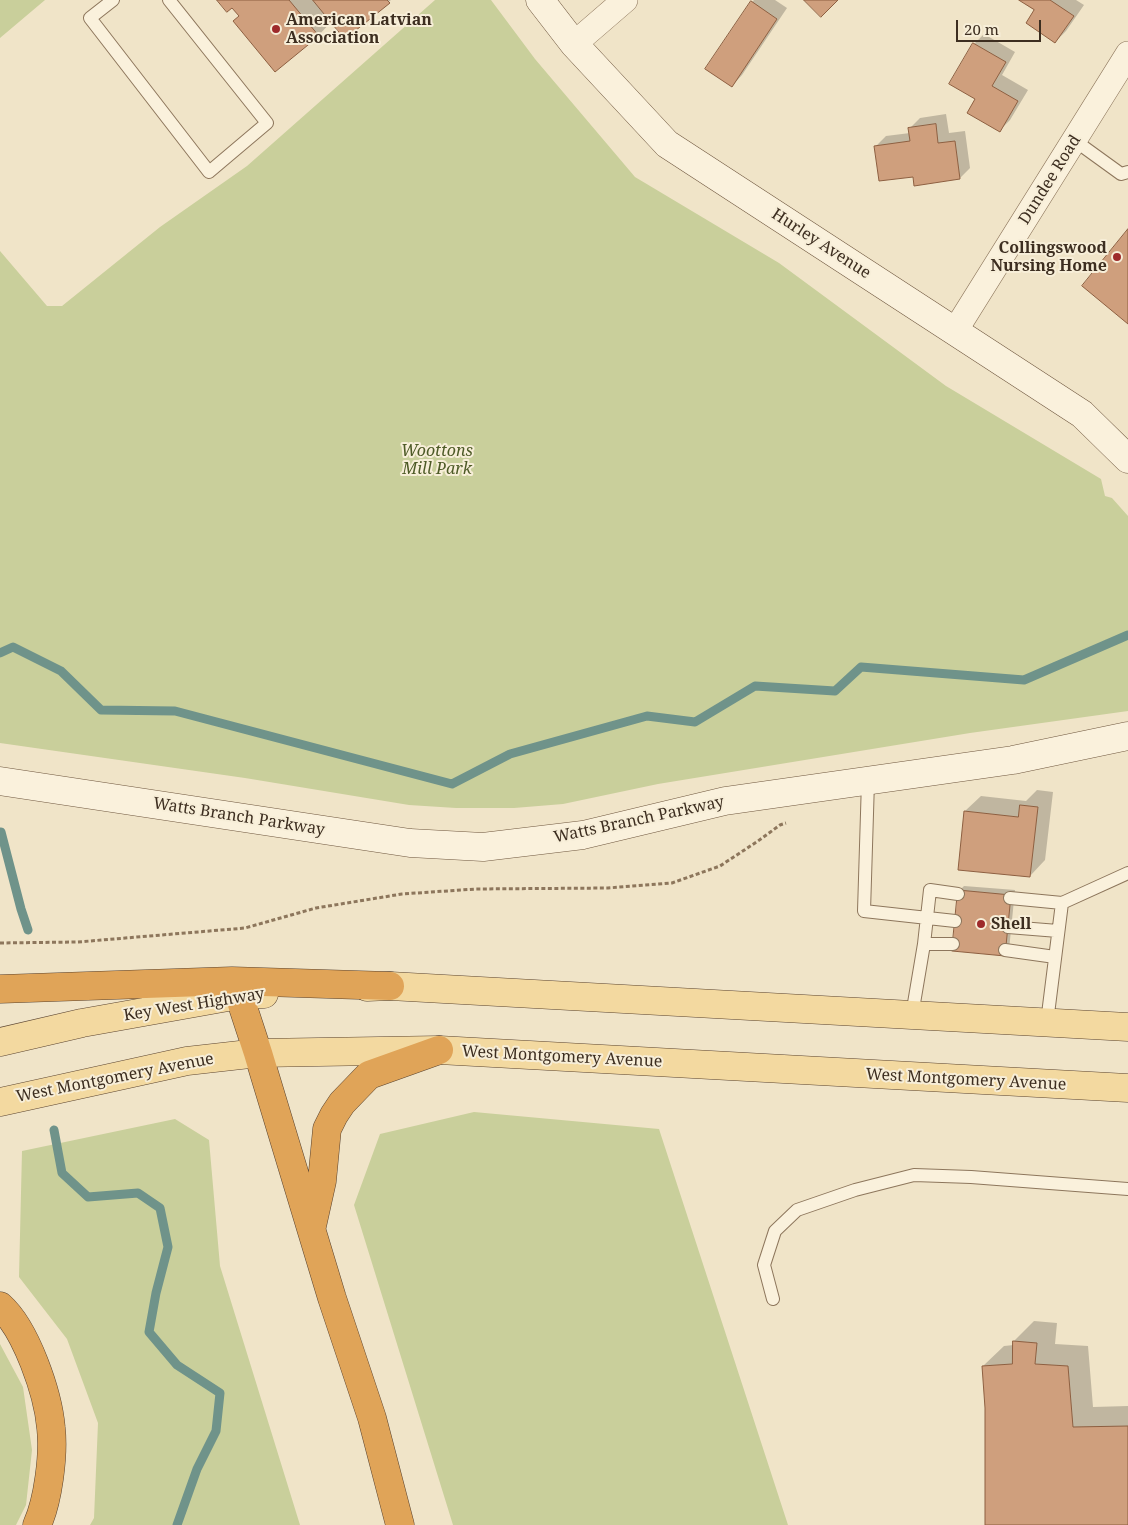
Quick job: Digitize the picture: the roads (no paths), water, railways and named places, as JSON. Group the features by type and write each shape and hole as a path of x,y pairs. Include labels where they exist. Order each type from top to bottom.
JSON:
{"highway":[{"path":"0,989 232,981 390,986"},
{"path":"239,995 372,1418 400,1525"},
{"path":"312,1228 322,1181 327,1129 342,1102 369,1076 439,1050"},
{"path":"0,1306 26,1341 40,1380 51,1428 49,1480 41,1516 37,1525"}],"main road":[{"path":"390,986 1128,1027"},
{"name":"Key West Highway","path":"0,1042 82,1023 239,995 390,986"},
{"name":"West Montgomery Avenue","path":"0,1102 187,1061 258,1053 439,1050 1128,1088"}],"street":[{"name":"Hurley Avenue","path":"540,0 574,44 667,144 1082,414 1128,459"},
{"path":"574,44 625,0"},
{"name":"Dundee Road","path":"955,332 1128,54"},
{"name":"Watts Branch Parkway","path":"0,781 410,843 483,847 583,835 725,801 1013,760 1128,736"}],"lane":[{"path":"113,0 90,18 209,172 267,123 169,0"},
{"path":"1074,140 1121,174 1128,172"},
{"path":"868,781 864,911 955,921"},
{"path":"1010,898 1062,902 1128,873"},
{"path":"912,1015 928,918 930,890 958,894"},
{"path":"1047,1022 1062,902"},
{"path":"1008,927 1058,931"},
{"path":"924,944 953,944"},
{"path":"1005,950 1055,957"},
{"path":"773,1300 764,1265 775,1231 797,1210 855,1190 914,1175 971,1177 1128,1189"}],"waterway":[{"path":"0,653 13,647 61,671 101,710 175,711 452,784 510,754 647,716 695,722 755,686 835,691 861,667 1024,680 1128,635"},
{"path":"1,832 28,930"},
{"path":"54,1130 62,1173 88,1197 138,1193 160,1208 168,1247 156,1293 149,1332 177,1365 220,1393 216,1431 197,1469 177,1525"}],"place":[{"name":"American Latvian Association","path":"276,29"},
{"name":"Collingswood Nursing Home","path":"1117,257"},
{"name":"Shell","path":"981,924"}],"park label":[{"name":"Woottons Mill Park","path":"437,460"}]}
